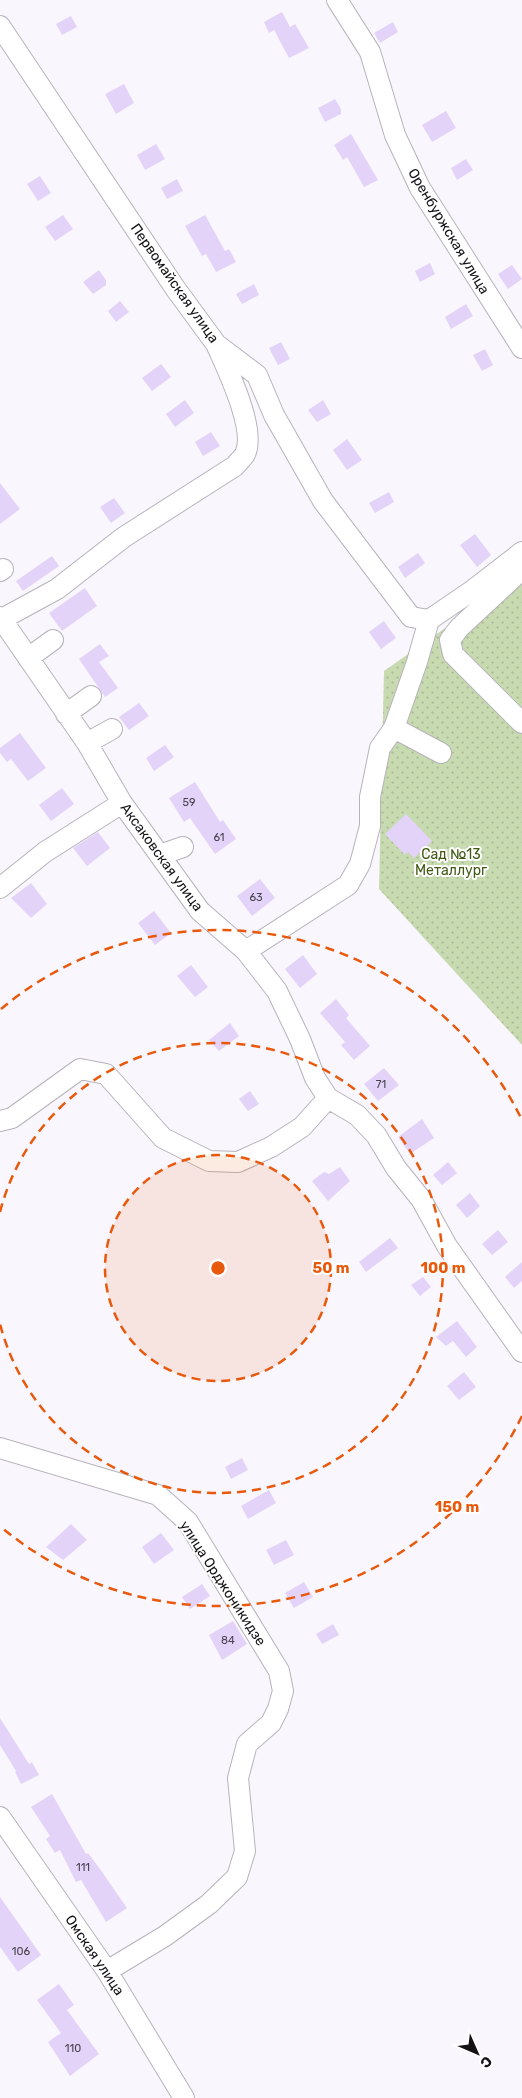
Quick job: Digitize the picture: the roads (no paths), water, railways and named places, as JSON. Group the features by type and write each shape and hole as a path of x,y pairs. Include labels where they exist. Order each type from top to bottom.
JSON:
{"street":[{"name":"Оренбуржская улица","path":"337,0 370,52 396,135 420,188 522,348"},
{"name":"Первомайская улица","path":"0,26 175,288 216,344 257,375 274,415 323,501 411,617 429,620"},
{"path":"1,618 57,589 124,537 235,466 246,454 248,438 241,403 216,344"},
{"path":"246,951 348,885 377,828 370,797 380,748 394,728 417,662 429,620 473,590 522,552"},
{"path":"522,564 516,575 459,628 450,640 453,654 522,723"},
{"name":"Аксаковская улица","path":"1,618 87,743 122,803 200,911 246,951 276,991 300,1039 315,1078 328,1098 357,1116 376,1134 396,1168 421,1200 447,1246 522,1352"},
{"path":"28,658 53,640"},
{"path":"66,714 91,696"},
{"path":"394,728 441,753"},
{"path":"87,743 112,729"},
{"path":"0,888 45,852 122,803"},
{"path":"160,855 183,848"},
{"path":"0,1121 12,1118 80,1069 106,1074 163,1138 209,1161 238,1162 272,1147 302,1127 328,1098"},
{"name":"улица Орджоникидзе","path":"0,1448 158,1495 188,1522 279,1671 284,1691 271,1723 247,1744 238,1778 245,1851 237,1877 209,1904 165,1936 108,1971"},
{"name":"Омская улица","path":"0,1817 108,1971 184,2098"}],"park label":[{"name":"Сад №13 Металлург","path":"451,862"}]}
